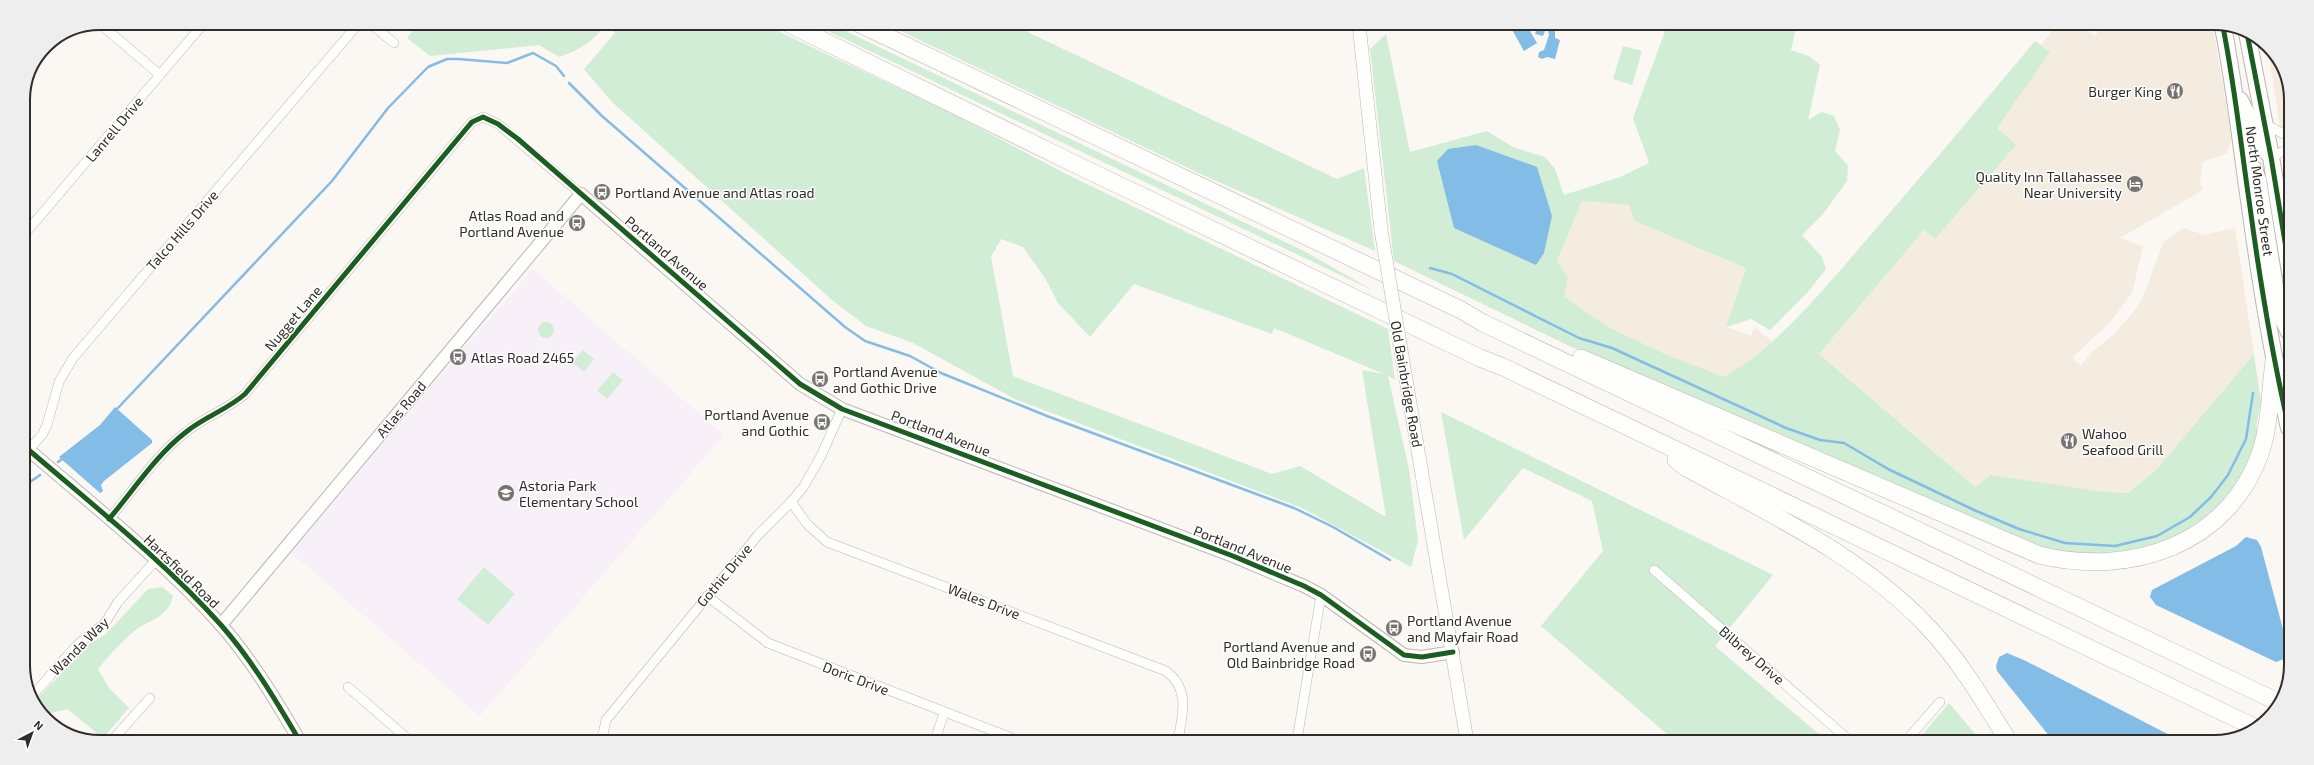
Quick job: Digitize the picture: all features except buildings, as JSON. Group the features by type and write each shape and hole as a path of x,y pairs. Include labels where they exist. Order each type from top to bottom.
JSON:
{"highway":[{"path":"802,30 1079,166 2250,725"},
{"path":"873,30 1461,310 1483,323 1768,460 2274,700"},
{"name":"North Monroe Street","path":"2224,31 2236,91 2244,161 2274,361 2284,406"},
{"name":"North Monroe Street","path":"2248,39 2272,157 2284,234"},
{"path":"2236,91 2253,126 2259,146 2272,157"},
{"path":"2244,161 2254,168 2258,180 2279,312 2284,322"},
{"path":"1461,310 1488,314 1597,365 2039,555 2084,563 2110,563 2131,560 2172,547 2206,527 2231,503 2252,472 2265,438 2274,361"},
{"path":"1645,435 1685,467 1836,550 1860,567 1900,600 1927,626 1948,650 1967,675 2005,735"}],"main road":[{"name":"Old Bainbridge Road","path":"1360,30 1381,230 1466,735"}],"street":[{"path":"107,30 160,75"},
{"name":"Lanrell Drive","path":"30,228 198,30"},
{"name":"Talco Hills Drive","path":"30,444 47,425 59,382 73,358 354,30"},
{"path":"378,30 394,43"},
{"name":"Portland Avenue","path":"483,117 498,124 800,384 842,409 1232,556 1321,595 1404,655 1422,657 1453,652"},
{"name":"Nugget Lane","path":"109,519 177,439 201,421 225,410 245,394 472,122 483,117"},
{"path":"2265,124 2284,135"},
{"path":"2272,157 2284,151"},
{"name":"Atlas Road","path":"221,625 581,194"},
{"name":"Gothic Drive","path":"603,735 606,720 706,596 758,535 791,502 804,486 821,456 842,409"},
{"name":"Hartsfield Road","path":"30,454 156,560 221,625 268,689 296,735"},
{"name":"Wales Drive","path":"791,502 808,525 827,542 1155,665 1175,677 1182,691 1183,703 1179,735"},
{"name":"Wanda Way","path":"36,692 77,646 105,623 118,602 156,560"},
{"name":"Bilbrey Drive","path":"1654,570 1843,735"},
{"path":"1298,735 1321,595"},
{"name":"Doric Drive","path":"706,596 768,642 944,713 1003,735"},
{"path":"348,687 403,735"},
{"path":"117,735 150,698"},
{"path":"1911,735 1940,702"},
{"path":"937,735 944,713"}],"shaded area":[{"path":"2053,30 2088,30 2095,36 2100,30 2214,30 2232,138 2227,153 2203,162 2200,183 2203,190 2120,238 2143,246 2132,293 2110,322 2072,358 2081,365 2091,353 2113,335 2136,309 2142,299 2164,241 2184,228 2204,235 2235,228 2254,354 2157,469 2128,493 2092,508 1975,487 1819,354 1924,230 1935,239 1981,114"},
{"path":"2270,59 2275,65 2282,82 2284,96 2284,129 2280,127"},
{"path":"1582,201 1629,205 1634,221 1746,268 1726,327 1751,336 1754,327 1772,341 1744,366 1724,377 1665,354 1608,327 1563,297 1568,278 1557,261"},
{"name":"Astoria Park Elementary School","path":"533,269 724,435 480,716 289,551"}],"green space":[{"path":"414,30 602,30 586,44 559,57 539,45 430,56 407,38"},
{"path":"612,30 776,30 953,114 1068,175 1388,329 1395,380 1388,376 1409,469 1418,541 1411,567 1302,508 1015,399 913,343 866,326 832,300 612,102 584,69 615,33","holes":["1001,239 1023,247 1045,278 1058,303 1090,337 1134,284 1272,334 1274,328 1384,374 1362,370 1386,517 1300,466 1272,474 1013,376 991,257"]},
{"path":"826,30 844,30 1304,251 1374,291"},
{"path":"899,30 1024,30 1337,179 1364,168 1375,251 1205,176"},
{"path":"1666,30 1796,30 1791,50 1809,56 1820,65 1808,120 1822,112 1834,116 1840,130 1835,151 1848,166 1847,181 1823,214 1802,235 1822,257 1826,269 1807,293 1770,330 1751,319 1726,327 1746,268 1634,221 1629,205 1582,201 1557,261 1568,278 1564,297 1608,327 1665,354 1724,377 1764,349 1783,332 1819,294 2035,41 2050,52 1997,128 2016,145 1935,239 1924,230 1819,354 1975,487 1991,475 2103,492 2128,493 2157,469 2254,354 2261,401 2256,428 2259,428 2247,474 2208,521 2148,552 2057,556 1654,387 1394,261 1370,49 1386,34 1410,152 1487,131 1513,147 1545,157 1555,169 1564,195 1620,177 1649,163 1633,118"},
{"path":"1623,46 1642,51 1632,85 1613,79"},
{"path":"543,322 549,322 554,327 552,336 549,338 543,338 538,333 538,327"},
{"path":"583,350 594,359 584,372 572,362"},
{"path":"613,372 623,380 607,399 597,391"},
{"path":"1441,412 1773,575 1715,646 1820,735 1668,735 1541,626 1603,551 1592,501 1523,468 1464,540"},
{"path":"484,567 515,594 488,625 457,599"},
{"path":"162,587 173,596 170,604 162,615 133,632 119,645 98,669 109,688 129,708 106,735 100,735 67,709 50,713 38,698 89,644 106,634 148,589"},
{"path":"1949,703 1976,735 1922,735"}],"water":[{"path":"1512,30 1529,30 1537,43 1524,51"},
{"path":"1536,30 1545,30 1543,36 1535,34"},
{"path":"1548,30 1555,30 1555,38 1560,40 1555,59 1547,57 1542,59 1538,57 1539,52 1544,50 1549,35"},
{"path":"1476,145 1537,167 1552,216 1544,253 1536,265 1454,228 1437,161 1448,149"},
{"path":"115,407 152,440 152,443 104,481 101,485 103,491 100,493 59,457 100,425"},
{"path":"2246,537 2257,540 2261,547 2284,633 2284,659 2276,662 2156,605 2150,597 2152,590 2236,546"},
{"path":"2007,653 2026,661 2169,735 2048,735 1997,671 1996,666 1999,657"}],"waterway":[{"path":"117,409 332,181 388,108 428,67 447,59 507,63 533,53 556,66 564,76"},
{"path":"569,83 602,116 845,327 865,341 910,356 941,373 1047,416 1294,508 1333,527 1390,560"},
{"path":"1430,268 1452,274 1579,338 1612,348 1786,428 1820,440 1844,443 1888,469 1974,510 2019,529 2065,543 2115,546 2157,536 2190,517 2211,497 2228,475 2246,439 2253,393"},
{"path":"58,462 62,459"},
{"path":"30,482 40,475"}],"cycle path":[{"path":"2224,31 2262,290 2284,405"},
{"path":"2248,39 2271,157 2284,236"},
{"path":"109,519 155,462 175,441 200,422 231,405 245,394 472,122 483,117 498,124 518,139 800,384 842,409 1233,556 1304,586 1321,595 1404,655 1422,657 1453,652"},
{"path":"30,451 150,554 175,577 221,625 252,665 296,735"}],"place":[{"name":"Burger King","path":"2175,91"},
{"name":"Quality Inn Tallahassee Near University","path":"2135,184"},
{"name":"Portland Avenue and Atlas road","path":"602,192"},
{"name":"Atlas Road and Portland Avenue","path":"577,223"},
{"name":"Atlas Road 2465","path":"458,357"},
{"name":"Portland Avenue and Gothic Drive","path":"820,379"},
{"name":"Portland Avenue and Gothic","path":"822,422"},
{"name":"Wahoo Seafood Grill","path":"2069,441"},
{"name":"Astoria Park Elementary School","path":"506,493"},
{"name":"Portland Avenue and Mayfair Road","path":"1394,628"},
{"name":"Portland Avenue and Old Bainbridge Road","path":"1368,654"}]}
